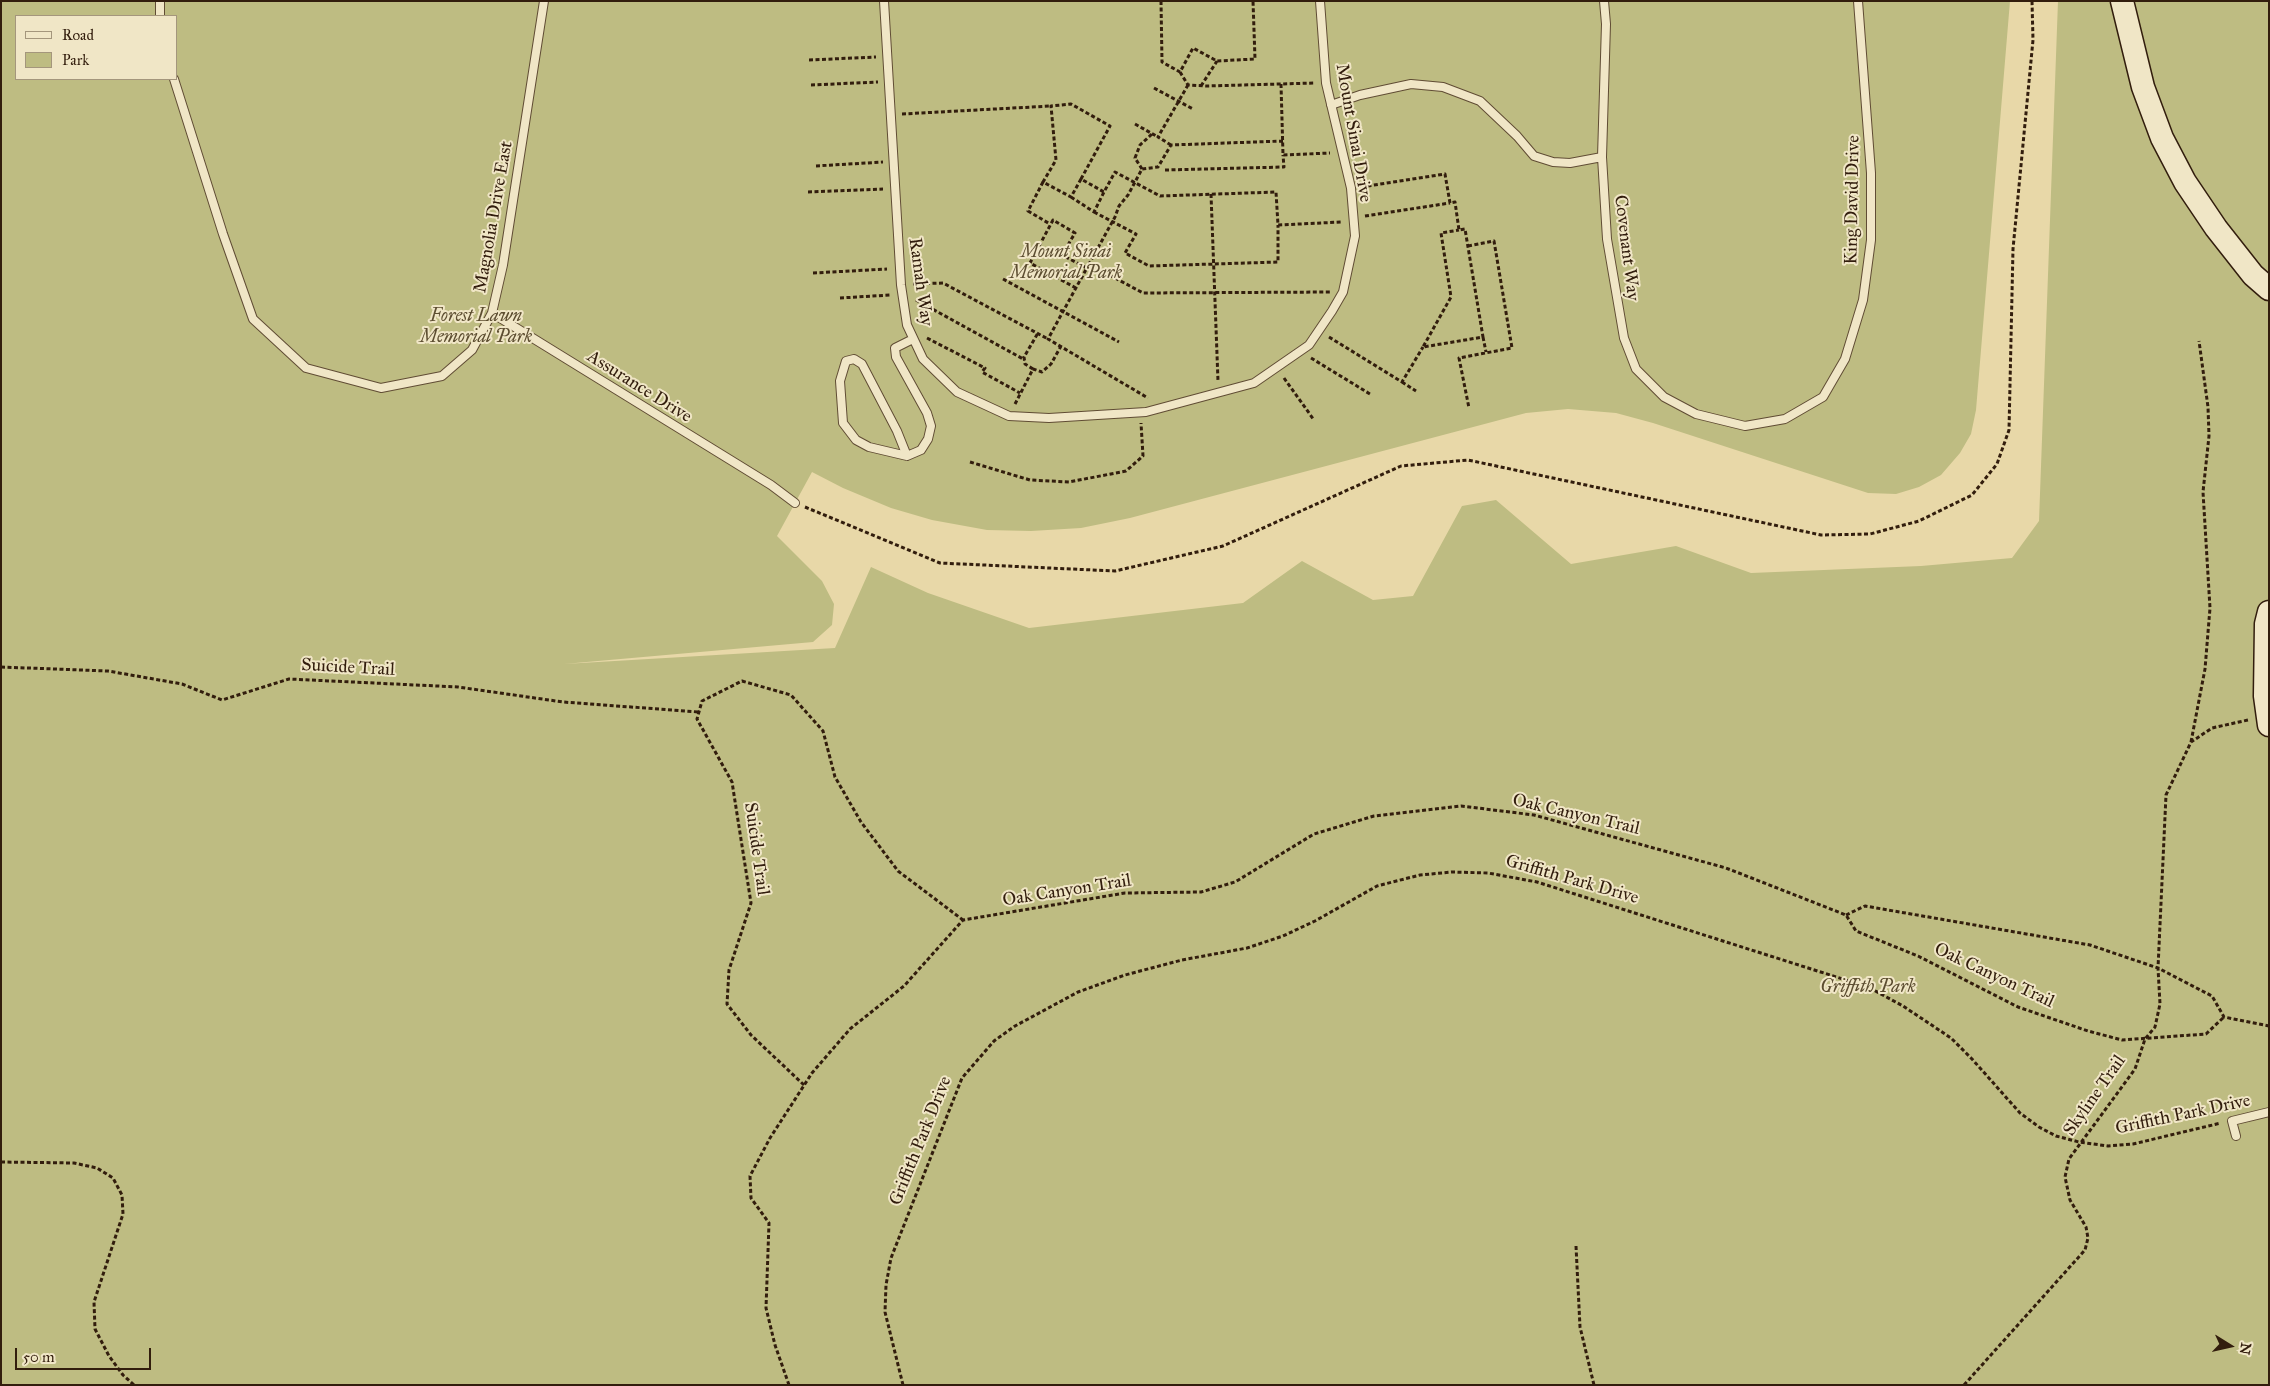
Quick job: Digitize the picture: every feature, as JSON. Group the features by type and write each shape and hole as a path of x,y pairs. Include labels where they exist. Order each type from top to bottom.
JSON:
{"street":[{"path":"2122,1 2143,87 2162,138 2185,182 2216,228 2253,275 2269,289"},
{"path":"2268,722 2265,696 2266,624 2269,612"}],"lane":[{"path":"160,1 160,15"},
{"name":"Magnolia Drive East","path":"174,80 223,234 253,319 306,368 381,388 442,376 472,350 492,313 503,265 544,1"},
{"name":"Ramah Way","path":"884,1 900,268 907,325 923,358 958,392 1009,416 1049,418 1140,412"},
{"name":"Mount Sinai Drive","path":"1140,412 1165,408 1254,383 1309,345 1343,292 1355,236 1351,188 1326,83 1320,1"},
{"name":"Covenant Way","path":"1604,1 1606,24 1602,157 1609,248 1624,338 1636,369 1664,397 1696,414 1745,426"},
{"name":"King David Drive","path":"1745,426 1784,419 1823,397 1846,359 1863,300 1871,240 1871,173 1858,1"},
{"path":"1331,105 1360,95 1411,84 1443,87 1480,101 1534,156 1553,162 1570,163 1602,157"},
{"name":"Assurance Drive","path":"492,313 771,485 795,503"},
{"path":"907,456 897,432 862,364 854,359 846,361 840,381 843,424 856,440 907,456 921,450 928,439 931,426 927,413 896,357 895,348 913,339"},
{"name":"Griffith Park Drive","path":"2232,1120 2269,1112"},
{"path":"2232,1120 2236,1136"}],"path":[{"path":"1161,1 1162,62 1180,72 1188,85"},
{"path":"1180,72 1193,48 1217,61 1255,59 1253,1"},
{"path":"795,503 940,563 1114,571 1223,546 1401,466 1468,460 1821,535 1870,534 1918,521 1972,495 1997,464 2009,430 2013,248 2033,40 2032,1"},
{"path":"809,60 887,56"},
{"path":"1201,86 1217,61"},
{"path":"811,85 888,81"},
{"path":"1188,85 1326,83"},
{"path":"1165,170 1284,167 1281,84"},
{"path":"1158,137 1188,85"},
{"path":"1154,88 1193,108"},
{"path":"891,114 1071,104 1110,126 1071,197"},
{"path":"1050,224 1028,211 1056,160 1051,106"},
{"path":"1135,124 1171,145 1283,141"},
{"path":"1142,169 1135,158 1140,145 1152,134"},
{"path":"1142,169 1158,167 1171,145"},
{"path":"1283,155 1344,153"},
{"path":"816,166 894,162"},
{"path":"1048,339 1119,206 1142,169"},
{"path":"1043,182 1094,212 1136,234 1125,253 1149,266 1278,262 1276,192 1160,196 1115,172 1094,212"},
{"path":"1351,188 1445,174 1450,203"},
{"path":"1081,179 1104,192"},
{"path":"808,192 895,188"},
{"path":"1211,194 1219,394"},
{"path":"1278,225 1353,220 1455,202 1459,230"},
{"path":"1076,288 1030,263 1052,220 1075,233 1062,256 1087,268"},
{"path":"1402,382 1451,296 1441,233 1465,229 1486,352"},
{"path":"1468,246 1494,241 1512,348 1459,358 1469,408"},
{"path":"1089,264 1143,293 1343,292"},
{"path":"813,273 900,268"},
{"path":"1003,279 1119,342"},
{"path":"902,285 944,282 1061,346 1165,408"},
{"path":"840,298 903,294 1025,360"},
{"path":"1319,330 1416,391"},
{"path":"1038,333 1024,357 1025,364 1033,369 1042,372 1051,364 1061,346"},
{"path":"1423,347 1483,337"},
{"path":"913,339 927,338 985,368 982,372 1020,393"},
{"name":"Skyline Trail","path":"1964,1385 2085,1250 2088,1238 2086,1227 2070,1200 2065,1177 2069,1159 2079,1142 2134,1069 2145,1039 2155,1026 2160,1004 2158,968 2166,795 2191,742 2205,669 2210,608 2203,492 2209,436 2208,407 2199,341"},
{"path":"1299,351 1370,394"},
{"path":"1276,368 1314,420"},
{"path":"1009,416 1033,369"},
{"path":"970,462 1030,480 1069,482 1126,471 1143,456 1140,412"},
{"name":"Suicide Trail","path":"1,667 108,671 182,684 222,700 289,679 458,687 563,702 699,712 696,719 732,782 751,903 729,970 727,1004 751,1035 804,1085"},
{"path":"699,712 702,701 742,681 792,696 823,730 834,777 861,822 898,871 963,920 904,986 850,1029 804,1085 770,1138 750,1176 751,1198 769,1223 766,1308 774,1345 789,1385"},
{"path":"2191,742 2212,728 2268,722"},
{"name":"Oak Canyon Trail","path":"963,920 1125,893 1201,892 1235,882 1314,834 1374,816 1461,806 1534,815 1726,868 1846,915 1856,931 1918,956 2018,1007 2088,1031 2122,1040 2206,1034 2224,1017 2212,996 2158,968 2090,946 1865,906 1846,915"},
{"name":"Griffith Park Drive","path":"903,1385 885,1312 886,1285 891,1258 962,1078 994,1041 1015,1026 1078,992 1125,975 1182,960 1247,948 1274,939 1316,920 1377,886 1420,875 1452,872 1488,873 1538,882 1868,987 1903,1006 1951,1038 2026,1118 2056,1136 2079,1142 2108,1146 2133,1144 2232,1120"},
{"path":"2224,1017 2269,1026"},
{"path":"1,1162 74,1163 97,1168 113,1178 122,1195 123,1214 94,1302 95,1329 109,1356 123,1375 134,1385"},
{"path":"1576,1246 1580,1328 1594,1385"}],"green space":[{"name":"Griffith Park","path":"1,1 2010,1 1976,410 1971,434 1960,453 1941,475 1919,487 1896,494 1868,493 1653,423 1616,413 1568,409 1526,413 1130,518 1081,528 1031,531 987,530 932,520 891,508 843,488 812,472 777,536 822,581 834,604 832,625 813,642 564,664 835,648 871,567 928,593 1029,628 1243,603 1302,561 1373,600 1413,596 1462,506 1496,500 1571,564 1676,546 1751,573 1921,566 2012,558 2039,521 2058,1 2269,1 2269,1385 1,1385"}],"park label":[{"name":"Mount Sinai Memorial Park","path":"1066,263"},
{"name":"Forest Lawn Memorial Park","path":"476,327"}]}
